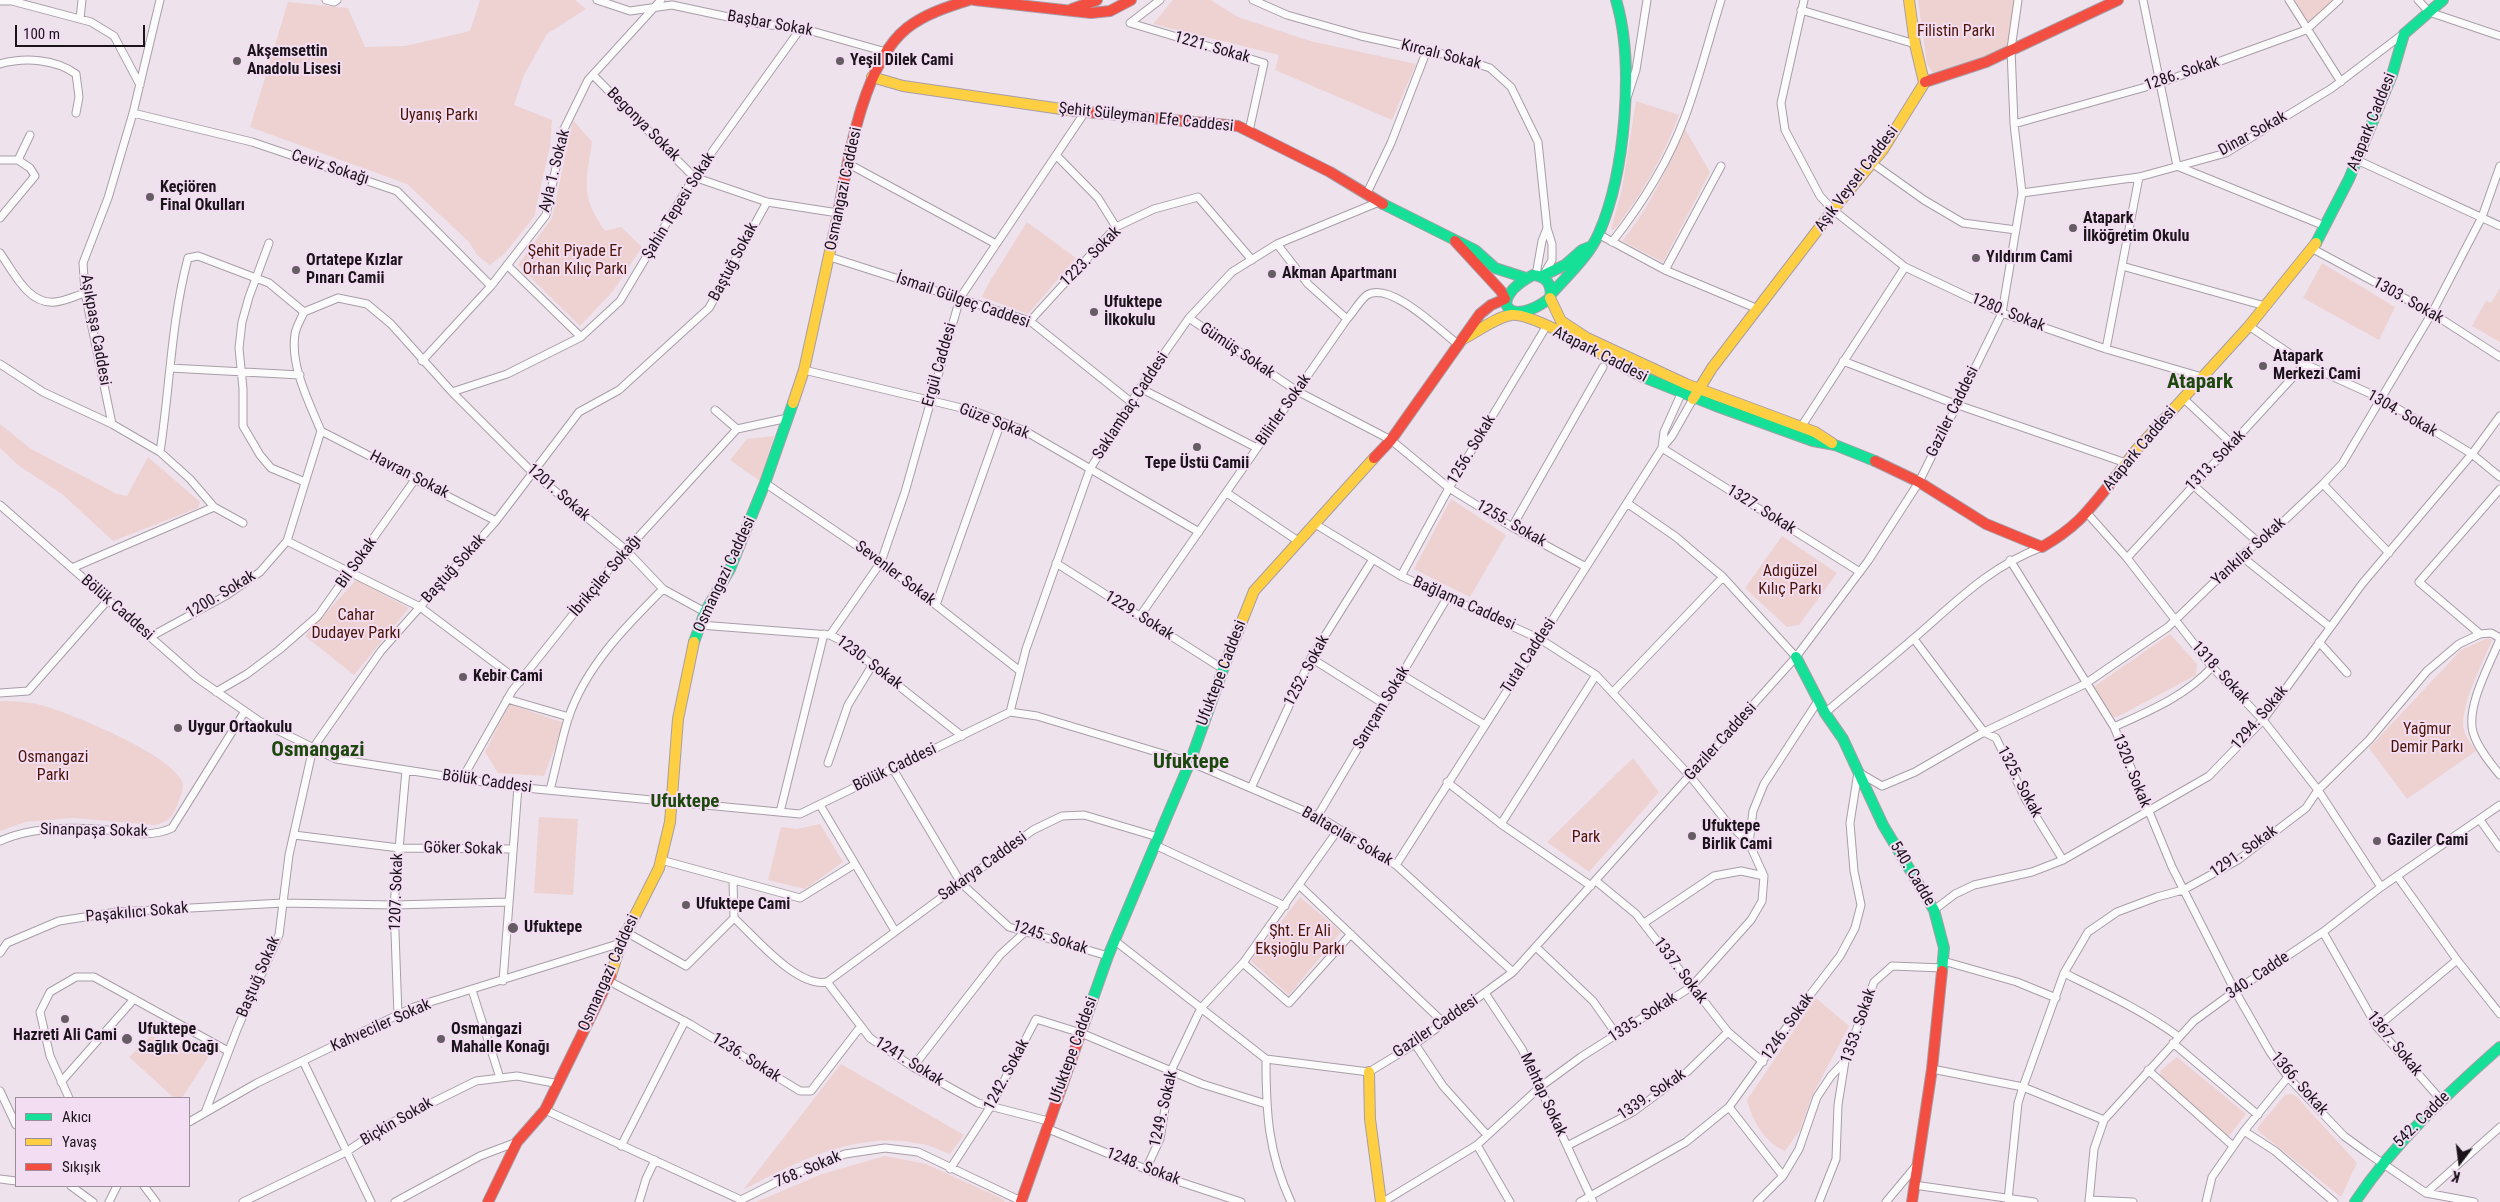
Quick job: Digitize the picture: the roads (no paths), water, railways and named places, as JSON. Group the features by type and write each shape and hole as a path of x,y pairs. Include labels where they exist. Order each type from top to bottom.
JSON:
{"street":[{"path":"80,19 82,0"},
{"name":"Aşıkpaşa Caddesi","path":"112,424 85,293 83,263 108,198 133,113 160,0"},
{"path":"326,0 334,2 337,0"},
{"name":"Başbar Sokak","path":"597,0 630,11 653,6 672,5 761,24 801,28 886,52"},
{"name":"Ayla 1. Sokak","path":"422,361 491,286 546,215 564,129 593,75 653,6 661,0"},
{"name":"Osmangazi Caddesi","path":"488,1202 517,1142 545,1110 609,981 621,943 659,868 670,822 678,719 694,644 705,612 730,569 765,483 804,370 830,257 847,164 872,77 886,52 907,28 940,8 969,0"},
{"path":"974,0 1091,13 1110,11 1131,0"},
{"path":"1067,11 1097,0"},
{"name":"1221. Sokak","path":"1160,0 1130,23 1264,64 1249,131"},
{"name":"Kırcalı Sokak","path":"1253,0 1287,15 1361,36 1426,50 1490,68 1511,87 1538,142 1547,228 1552,244 1552,260 1535,276"},
{"name":"Atapark Caddesi","path":"1520,315 1528,313 1551,295 1587,256 1610,207 1625,104 1625,40 1620,9 1616,0"},
{"path":"1625,104 1636,70 1647,0"},
{"path":"1612,242 1638,208 1664,165 1685,118 1721,0"},
{"name":"1280. Sokak","path":"1804,0 1781,103 1782,112 1785,130 1820,196 1833,210 1905,267 2002,313 2106,348 2202,377"},
{"path":"1909,0 1915,44 1924,82 1986,62 2118,0"},
{"name":"Gaziler Caddesi","path":"1369,1072 1415,1044 1513,972 1796,656 1860,572 1919,482 2002,313 2022,193 2014,124 2011,49 2018,0"},
{"path":"2143,0 2177,166 2325,226"},
{"path":"2288,0 2340,82"},
{"name":"1286. Sokak","path":"2014,124 2160,83 2306,30 2339,0"},
{"path":"2418,0 2429,12 2500,36"},
{"path":"2404,34 2443,0"},
{"path":"0,1 12,1 91,22 114,36 140,85"},
{"path":"1801,10 1915,44"},
{"name":"Şahin Tepesi Sokak","path":"452,392 507,374 581,337 620,301 694,177 801,28"},
{"name":"Atapark Caddesi","path":"1455,241 1501,291 1507,308 1514,314 1546,327 1621,367 1693,399 1813,441 1835,445 1869,458 1919,482 1986,524 2042,547 2068,532 2087,513 2126,463 2249,326 2313,249 2357,160 2392,75 2404,34"},
{"name":"Dinar Sokak","path":"2022,193 2139,177 2226,152 2340,82 2404,34"},
{"path":"1366,194 1390,143 1426,50"},
{"path":"0,64 12,60 31,60 64,66 76,74 79,98 76,113"},
{"name":"Begonya Sokak","path":"593,75 694,177 767,202 838,212"},
{"name":"Şehit Süleyman Efe Caddesi","path":"872,77 903,86 1085,112 1238,126 1330,172 1379,202 1474,250 1496,268 1535,276"},
{"name":"Aşık Veysel Caddesi","path":"1699,388 1712,368 1833,210 1882,151 1924,82"},
{"name":"Ergül Caddesi","path":"827,634 881,562 905,492 960,298 1085,112"},
{"name":"Ceviz Sokağı","path":"133,113 252,142 397,191 491,286"},
{"path":"18,160 30,134"},
{"path":"1056,155 1098,198 1116,227"},
{"path":"0,160 18,160 30,168 35,176 0,218"},
{"path":"2357,160 2500,226"},
{"path":"1872,163 1924,200 1964,223 2016,230"},
{"path":"847,164 996,244"},
{"path":"1665,270 1721,166"},
{"name":"Yankılar Sokak","path":"1858,772 1882,786 1914,772 1984,732 2085,684 2174,621 2241,556 2323,484 2342,464 2432,313 2482,217 2500,166"},
{"path":"2106,348 2139,177"},
{"name":"1223. Sokak","path":"1030,320 1116,227 1154,209 1198,197 1252,260"},
{"name":"Baştuğ Sokak","path":"206,1110 228,1051 279,934 294,835 313,748 381,651 496,521 579,412 619,390 709,308 767,202"},
{"name":"Saklambaç Caddesi","path":"1010,712 1020,671 1090,468 1140,388 1189,318 1232,272 1277,244 1379,202"},
{"name":"Kırcalı Sokak","path":"1535,276 1542,240 1547,228"},
{"path":"1598,234 1665,270 1758,309"},
{"path":"269,243 242,322 239,348 243,426 260,455 271,468 306,482"},
{"path":"1277,244 1308,284 1347,319"},
{"path":"1505,299 1511,288 1535,276 1565,265 1582,250 1592,246"},
{"name":"1303. Sokak","path":"2313,249 2432,313 2500,357"},
{"path":"0,253 22,284 37,299 54,302 85,293"},
{"path":"160,452 180,288 188,258 198,256 269,282 304,312 295,333 296,357 303,389 321,431"},
{"name":"İsmail Gülgeç Caddesi","path":"830,257 1030,320 1131,402"},
{"path":"507,265 581,337"},
{"path":"2122,266 2265,306"},
{"path":"1802,427 1905,267"},
{"path":"1535,276 1549,282 1554,312 1564,324 1630,360 1815,432 1835,445"},
{"name":"Bilirler Sokak","path":"1140,616 1347,319 1367,296 1382,292 1398,298 1461,342"},
{"name":"1201. Sokak","path":"304,312 338,298 367,304 391,324 422,361 532,472 626,550 663,589 705,612"},
{"name":"Ufuktepe Caddesi","path":"1022,1202 1047,1124 1114,940 1190,762 1223,669 1254,592 1391,440 1461,342 1473,321 1491,304 1505,299"},
{"name":"Ufuktepe Caddesi","path":"1461,342 1495,320 1520,315"},
{"name":"Gümüş Sokak","path":"1189,318 1297,391 1391,440"},
{"name":"1304. Sokak","path":"2249,326 2306,364 2382,399 2472,454 2500,477"},
{"name":"1256. Sokak","path":"1401,576 1449,488 1546,327"},
{"path":"1843,361 1956,404 2126,463"},
{"path":"0,364 43,392 112,424 160,452 190,479 214,507 243,522"},
{"name":"1313. Sokak","path":"2126,558 2193,485 2233,445 2306,364"},
{"path":"1512,526 1603,367"},
{"path":"170,368 300,375"},
{"name":"Aşık Veysel Caddesi","path":"1687,383 1712,368"},
{"name":"Güze Sokak","path":"804,370 974,411 1026,432 1199,532"},
{"path":"1681,394 1687,383"},
{"path":"1140,388 1258,448"},
{"path":"1693,399 1699,388"},
{"name":"Tutal Caddesi","path":"1662,448 1664,432 1681,394"},
{"path":"2183,398 2233,445"},
{"name":"Tutal Caddesi","path":"1396,865 1447,782 1662,448 1672,436 1693,399"},
{"path":"715,410 737,428 788,418"},
{"name":"1294. Sokak","path":"1934,910 1954,894 1974,885 2032,872 2064,860 2209,776 2263,720 2362,584 2472,454 2500,416"},
{"path":"936,605 1001,422"},
{"name":"İbrikçiler Sokağı","path":"462,779 507,699 520,682 626,550 737,428"},
{"name":"1200. Sokak","path":"150,637 227,595 260,572 287,541 321,431"},
{"name":"Havran Sokak","path":"321,431 416,478 496,521"},
{"name":"1255. Sokak","path":"1391,440 1449,488 1586,567"},
{"name":"1327. Sokak","path":"1662,448 1860,572"},
{"name":"Bil Sokak","path":"216,692 247,674 280,650 318,616 416,478"},
{"name":"Sevenler Sokak","path":"765,483 881,562 1020,671"},
{"path":"2323,484 2389,553"},
{"path":"2193,485 2258,542"},
{"path":"2500,489 2419,582 2480,634 2491,633 2500,639 2475,702 2472,718 2473,733 2488,761 2500,775"},
{"path":"1227,493 1298,541"},
{"path":"1628,503 1676,538 1723,577 1796,656"},
{"name":"Bölük Caddesi","path":"0,505 197,678 259,721 336,759 518,787 800,814 1010,712"},
{"path":"72,568 214,507"},
{"name":"1318. Sokak","path":"2087,513 2126,558 2212,667 2263,720 2318,790 2381,887"},
{"name":"Bağlama Caddesi","path":"1315,524 1401,576 1540,639 1596,675 1690,776"},
{"path":"287,541 420,607 520,682"},
{"path":"1825,712 1914,638 1968,589 2010,560 2042,547"},
{"path":"2241,556 2330,627"},
{"name":"1252. Sokak","path":"1251,788 1311,658 1373,559"},
{"name":"1320. Sokak","path":"2010,560 2085,684 2114,727 2183,890 2235,991"},
{"name":"1229. Sokak","path":"1056,563 1223,669"},
{"path":"1613,692 1723,577"},
{"path":"550,790 569,717 590,675 618,634 663,589"},
{"name":"Sarıçam Sokak","path":"1317,817 1447,598"},
{"path":"0,693 28,691 108,600"},
{"name":"1230. Sokak","path":"700,625 827,634 842,641 962,736"},
{"path":"780,812 827,634"},
{"name":"1291. Sokak","path":"2008,1200 2018,1103 2037,1042 2064,974 2088,932 2117,912 2157,897 2183,890 2238,860 2306,808 2318,790 2369,740 2427,671 2459,644 2480,634"},
{"name":"1325. Sokak","path":"1914,638 1984,732 1996,738 2026,800 2064,860"},
{"path":"2319,642 2347,673"},
{"name":"540. Cadde","path":"1796,656 1818,701 1843,739 1883,826 1934,910 1944,948 1932,1069 1912,1202"},
{"path":"1311,658 1384,704"},
{"path":"828,763 848,705 872,664"},
{"path":"2114,727 2164,704 2200,680 2212,667"},
{"path":"1402,675 1485,724"},
{"path":"1501,824 1596,675"},
{"path":"507,699 569,717"},
{"path":"1750,843 1754,811 1764,784 1818,701"},
{"name":"Sinanpaşa Sokak","path":"0,841 32,830 95,829 146,834 163,832 172,828 245,711"},
{"name":"Baltacılar Sokak","path":"1010,712 1037,716 1190,762 1317,817 1396,865 1513,972"},
{"name":"1245. Sokak","path":"893,769 961,883 1009,927 1108,956"},
{"name":"1207. Sokak","path":"398,1015 394,905 406,770"},
{"name":"1246. Sokak","path":"1580,1202 1591,1199 1686,1142 1729,1107 1810,994 1840,956 1855,928 1861,905 1854,871 1850,823 1858,772"},
{"name":"1335. Sokak","path":"1382,1202 1477,1145 1540,1087 1581,1057 1691,987 1751,920 1762,901 1764,876 1750,843 1726,821 1690,776"},
{"name":"1337. Sokak","path":"1447,782 1501,824 1636,914 1691,987 1728,1032 1763,1062"},
{"path":"503,981 518,787"},
{"path":"820,805 895,932"},
{"name":"340. Cadde","path":"2089,1201 2094,1149 2104,1120 2194,1021 2323,932 2381,887 2500,805"},
{"name":"Sakarya Caddesi","path":"827,982 1033,830 1062,816 1084,815 1156,841 1284,906"},
{"path":"2480,820 2500,848"},
{"name":"1249. Sokak","path":"1146,1169 1160,1139 1172,1070 1201,1008 1242,963 1338,830"},
{"name":"Göker Sokak","path":"294,835 399,848 513,849"},
{"path":"661,860 800,898 855,864"},
{"path":"1644,923 1714,876 1741,871 1764,876"},
{"path":"2397,876 2457,960 2500,1014"},
{"path":"733,880 734,918 799,977 817,984 827,982"},
{"path":"1299,885 1444,1023"},
{"name":"Paşakılıcı Sokak","path":"0,953 7,943 59,921 117,912 283,903 394,905 509,902"},
{"path":"626,932 686,966 734,918"},
{"path":"913,1067 1000,955 1025,932"},
{"name":"1367. Sokak","path":"2323,932 2377,1027 2441,1100"},
{"path":"1242,963 1289,1003 1351,934"},
{"path":"1114,940 1266,1059 1369,1072 1370,1119 1382,1202"},
{"name":"Kahveciler Sokak","path":"190,1121 206,1110 414,1007 621,943"},
{"path":"1536,947 1593,1001 1617,1035"},
{"path":"2377,1027 2457,960"},
{"name":"1353. Sokak","path":"1819,1202 1836,1159 1838,1105 1845,1061 1874,982 1892,966 1943,964 2017,982 2056,998"},
{"path":"2064,974 2117,999 2164,1025 2179,1037"},
{"path":"68,1097 50,1056 40,1012 50,992 76,977 94,978 228,1051"},
{"name":"1236. Sokak","path":"609,981 685,1021 800,1091 811,1091 861,1026"},
{"name":"1241. Sokak","path":"827,982 870,1038 913,1067 978,1103 1047,1124"},
{"path":"472,990 500,1078"},
{"name":"1366. Sokak","path":"2235,991 2270,1052 2288,1077 2344,1136 2426,1193"},
{"name":"Mehtap Sokak","path":"1485,993 1522,1049 1591,1199"},
{"path":"61,1082 134,999"},
{"name":"1242. Sokak","path":"950,1169 991,1106 1036,1019 1081,1033"},
{"path":"621,1146 685,1021"},
{"name":"1339. Sokak","path":"1567,1146 1633,1112 1687,1072 1728,1032"},
{"path":"1081,1033 1202,1084 1266,1104"},
{"path":"2173,1043 2258,1114"},
{"path":"1415,1044 1443,1086 1487,1135"},
{"name":"542. Cadde","path":"2355,1202 2381,1162 2441,1100 2500,1047"},
{"path":"1266,1059 1266,1104 1272,1153 1291,1202"},
{"path":"303,1061 371,1202"},
{"path":"1756,1202 1784,1176 1799,1149 1817,1096 1831,1076 1845,1061"},
{"path":"1932,1069 2023,1087 2104,1120"},
{"path":"2148,1070 2234,1146"},
{"name":"Biçkin Sokak","path":"243,1202 346,1152 385,1126 476,1081 517,1076 558,1084"},
{"path":"2206,1202 2212,1176 2244,1131 2288,1077"},
{"path":"0,1091 15,1122"},
{"path":"1729,1107 1784,1176"},
{"name":"768. Sokak","path":"545,1110 740,1201 791,1176 853,1152 885,1148 918,1152 1022,1202"},
{"name":"1248. Sokak","path":"1047,1124 1146,1169 1241,1202"},
{"path":"2426,1193 2500,1126"},
{"path":"2244,1131 2275,1151 2334,1202"},
{"path":"395,1202 480,1156 517,1142"},
{"path":"1477,1145 1510,1202"},
{"path":"639,1202 646,1178 655,1160"},
{"path":"1886,1202 1917,1166"},
{"path":"0,1179 15,1181"},
{"path":"1914,1185 2008,1200 2034,1202"},
{"path":"72,1187 93,1202"},
{"path":"109,1202 116,1187"},
{"path":"145,1187 156,1202"},
{"path":"2426,1193 2452,1200 2474,1202"},
{"path":"2089,1201 2133,1202"}],"place":[{"name":"Akşemsettin Anadolu Lisesi","path":"237,61"},
{"name":"Yeşil Dilek Cami","path":"840,61"},
{"name":"Keçiören Final Okulları","path":"150,197"},
{"name":"Atapark İlköğretim Okulu","path":"2073,228"},
{"name":"Yıldırım Cami","path":"1976,258"},
{"name":"Ortatepe Kızlar Pınarı Camii","path":"296,270"},
{"name":"Akman Apartmanı","path":"1272,274"},
{"name":"Ufuktepe İlkokulu","path":"1094,312"},
{"name":"Atapark Merkezi Cami","path":"2263,366"},
{"name":"Tepe Üstü Camii","path":"1197,447"},
{"name":"Kebir Cami","path":"463,677"},
{"name":"Uygur Ortaokulu","path":"178,728"},
{"name":"Ufuktepe Birlik Cami","path":"1692,836"},
{"name":"Gaziler Cami","path":"2377,841"},
{"name":"Ufuktepe Cami","path":"686,905"},
{"name":"Ufuktepe","path":"513,928"},
{"name":"Hazreti Ali Cami","path":"65,1019"},
{"name":"Ufuktepe Sağlık Ocağı","path":"127,1039"},
{"name":"Osmangazi Mahalle Konağı","path":"441,1039"}],"district":[{"name":"Atapark","path":"2200,383"},
{"name":"Osmangazi","path":"318,751"},
{"name":"Ufuktepe","path":"1191,763"},
{"name":"Ufuktepe","path":"685,802"}],"park label":[{"name":"Filistin Parkı","path":"1956,32"},
{"name":"Uyanış Parkı","path":"439,116"},
{"name":"Şehit Piyade Er Orhan Kılıç Parkı","path":"575,261"},
{"name":"Adıgüzel Kılıç Parkı","path":"1790,581"},
{"name":"Cahar Dudayev Parkı","path":"356,625"},
{"name":"Yağmur Demir Parkı","path":"2427,739"},
{"name":"Osmangazi Parkı","path":"53,767"},
{"name":"Park","path":"1586,838"},
{"name":"Şht. Er Ali Ekşioğlu Parkı","path":"1300,941"}]}
